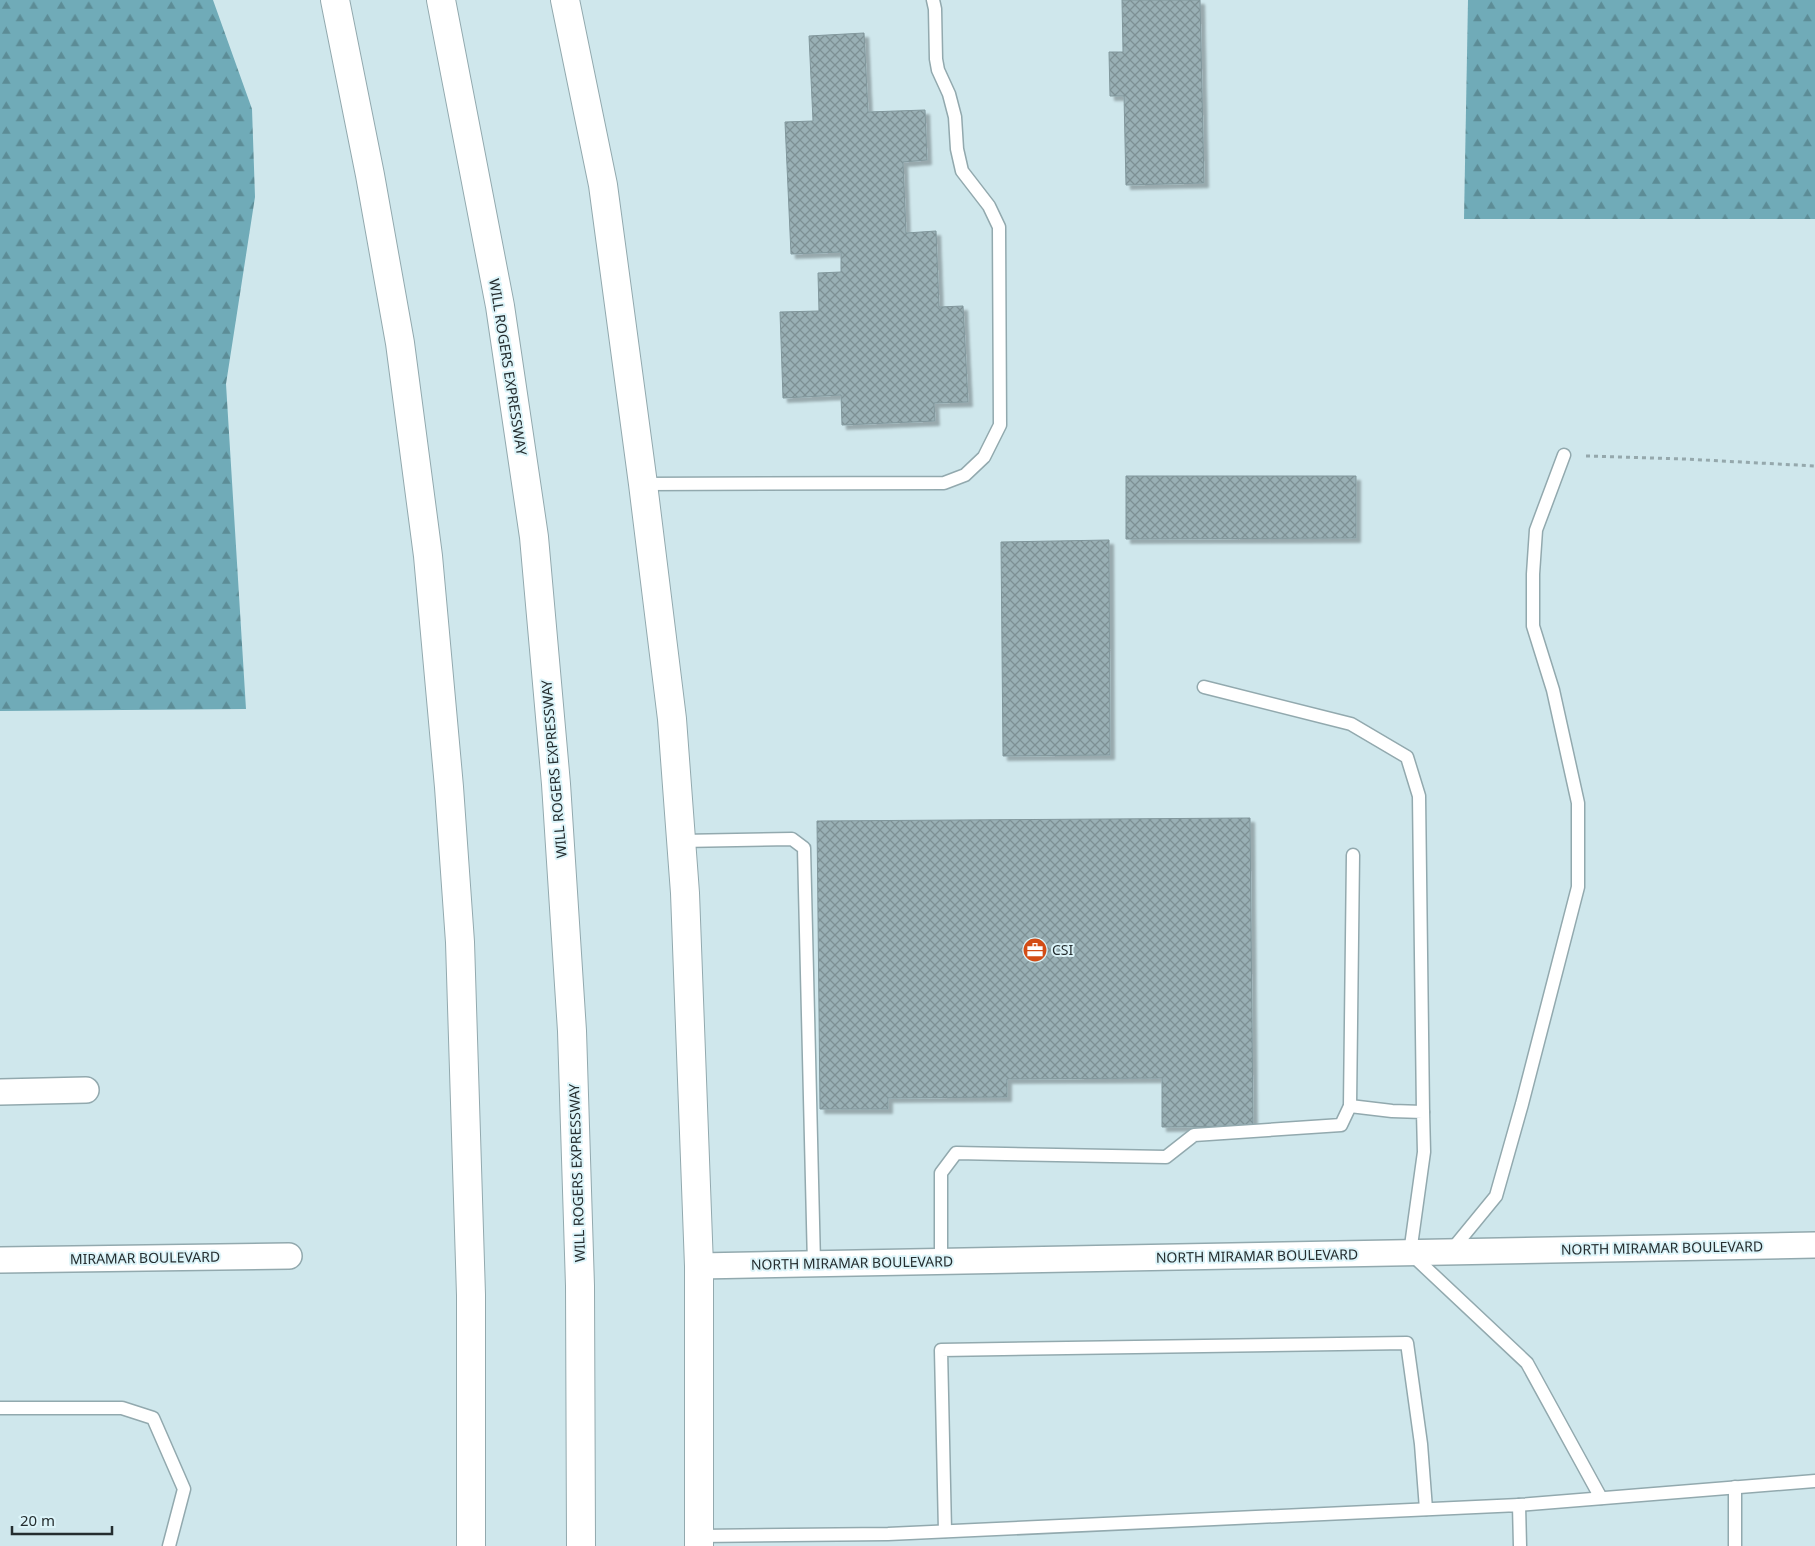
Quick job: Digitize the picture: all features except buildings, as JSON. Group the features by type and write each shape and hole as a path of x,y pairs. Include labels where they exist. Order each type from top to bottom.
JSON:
{"main road":[{"path":"335,0 370,175 400,344 428,556 449,787 460,942 471,1295 471,1546"},
{"name":"WILL ROGERS EXPRESSWAY","path":"441,0 500,306 536,557 556,784 572,1031 580,1286 581,1546"},
{"path":"565,0 602,185 643,484 672,719 685,893 699,1266 698,1541"}],"street":[{"path":"0,1092 86,1090"},
{"name":"NORTH MIRAMAR BOULEVARD","path":"699,1266 1815,1245"},
{"name":"MIRAMAR BOULEVARD","path":"0,1260 289,1256"}],"lane":[{"path":"643,484 944,483 965,475 984,457 1000,426 999,227 989,206 962,171 957,149 956,117 936,60 935,9 933,0"},
{"path":"1450,1252 1496,1196 1522,1104 1578,887 1578,803 1553,690 1533,626 1533,574 1536,530 1564,455"},
{"path":"1204,687 1351,724 1406,757 1419,796 1424,1152 1410,1253 1527,1362 1601,1498"},
{"path":"681,841 792,839 804,848 814,1264"},
{"path":"941,1262 941,1173 956,1153 1166,1156 1194,1135 1341,1126 1350,1106 1352,856"},
{"path":"1350,1106 1422,1112"},
{"path":"945,1531 941,1350 1407,1343 1421,1444 1426,1509"},
{"path":"0,1408 122,1408 153,1418 184,1489 170,1546"},
{"path":"698,1541 888,1540 945,1531 1519,1505 1815,1481"},
{"path":"1735,1487 1735,1546"},
{"path":"1519,1505 1520,1546"}],"path":[{"path":"1564,455 1815,466"}],"green space":[{"path":"0,0 213,0 252,109 255,197 226,384 246,709 0,711"},
{"path":"1468,0 1815,0 1815,219 1464,219"}],"place":[{"name":"CSI","path":"1035,950"}]}
